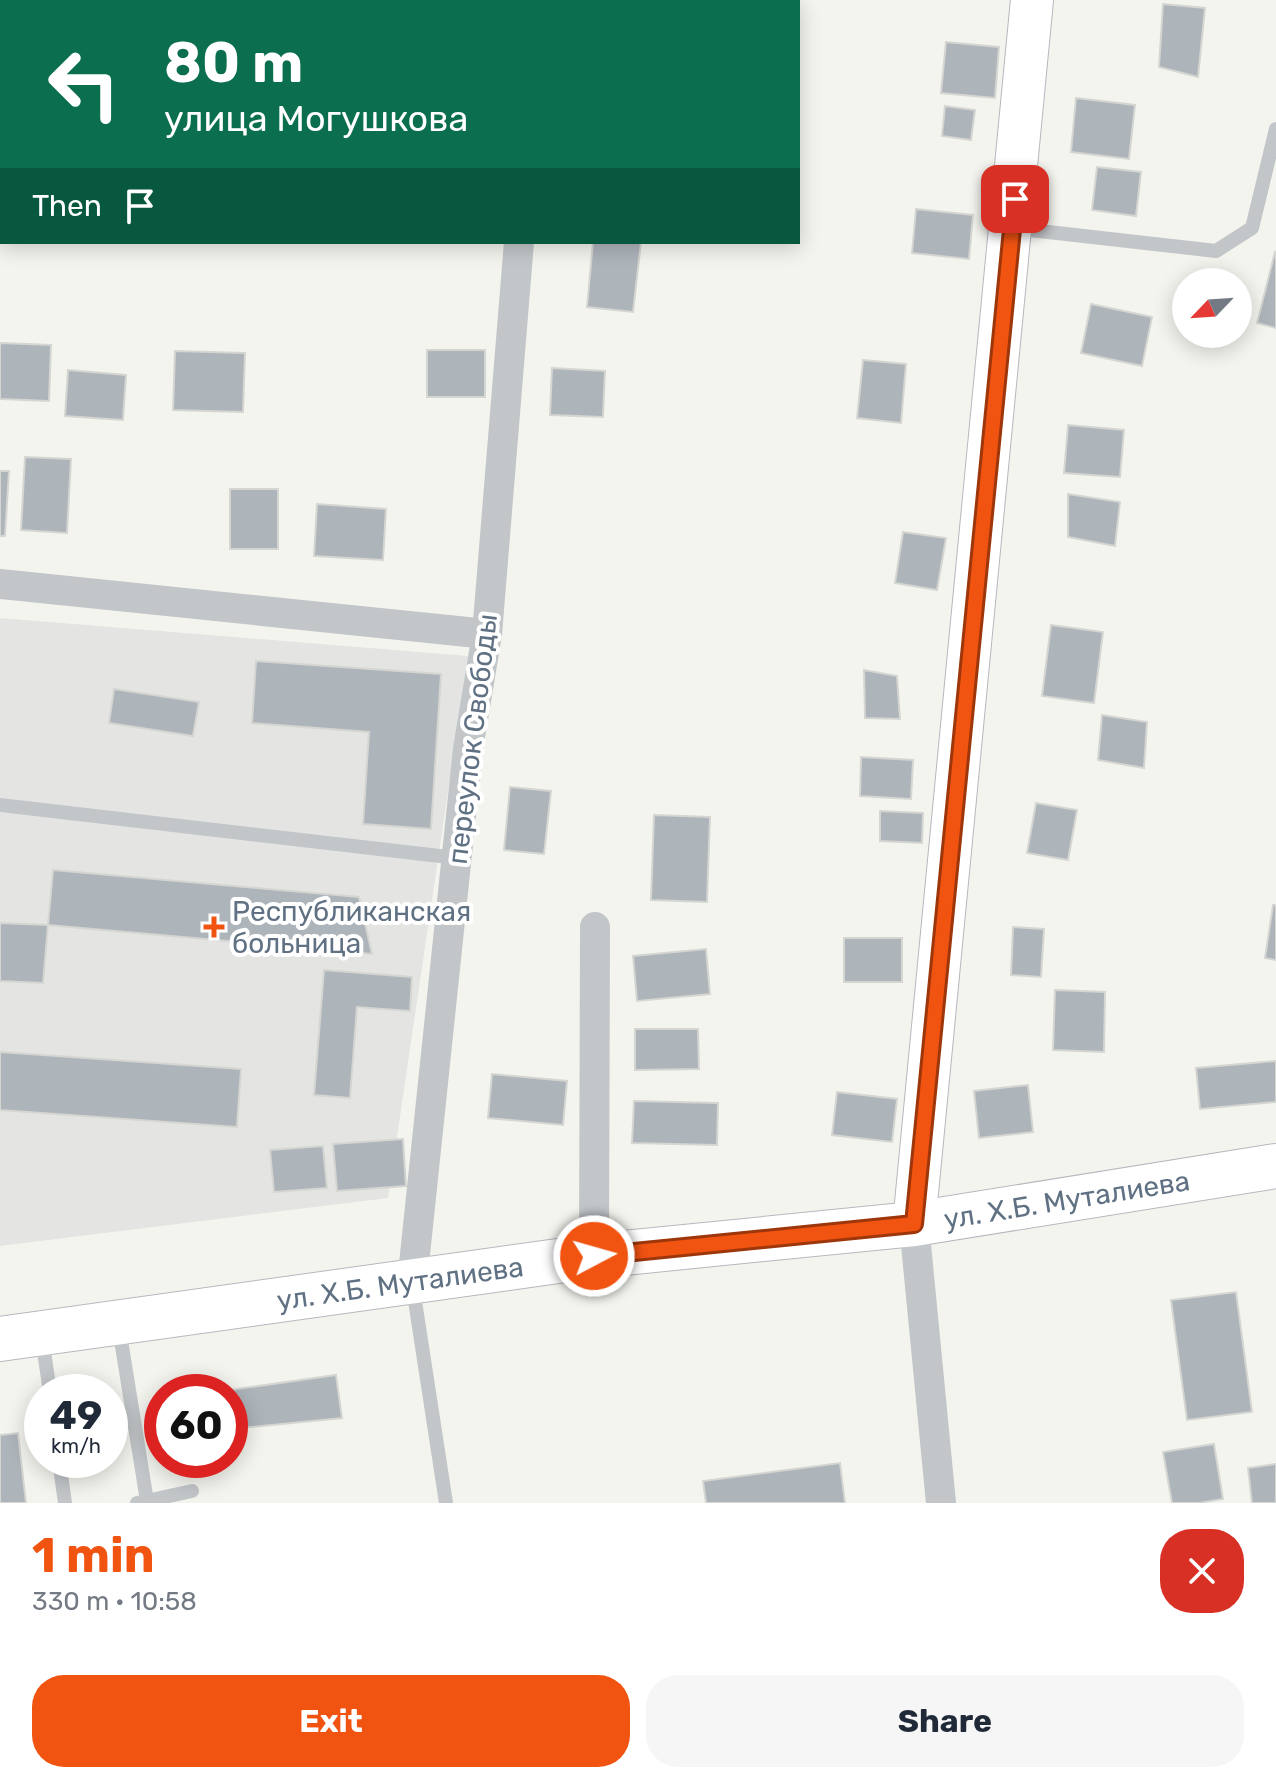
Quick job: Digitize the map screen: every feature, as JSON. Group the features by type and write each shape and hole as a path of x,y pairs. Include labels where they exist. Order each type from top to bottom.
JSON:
{"main road":[{"name":"ул. Х.Б. Муталиева","path":"21,1336 594,1256 914,1224 1276,1166"}],"street":[{"path":"941,1503 914,1224 1032,0"},
{"name":"переулок Свободы","path":"412,1283 468,749 487,634 519,244"},
{"path":"0,584 487,634"},
{"path":"594,1256 595,927"}],"lane":[{"path":"1012,228 1216,251 1252,228 1276,129"},
{"path":"0,805 457,858"},
{"path":"412,1283 446,1503"},
{"path":"119,1323 142,1502 192,1491"},
{"path":"21,1336 41,1374"},
{"path":"62,1478 65,1503"}],"shaded area":[{"name":"Республиканская больница","path":"0,618 468,656 388,1198 0,1246"}],"building":[{"path":"1163,4 1205,8 1198,77 1159,67"},
{"path":"946,42 999,47 995,98 941,93"},
{"path":"1076,98 1135,105 1129,159 1071,152"},
{"path":"945,106 975,110 971,140 942,136"},
{"path":"1097,167 1141,172 1136,216 1092,210"},
{"path":"916,209 973,215 969,259 912,253"},
{"path":"593,244 641,244 633,312 587,307"},
{"path":"1276,253 1276,328 1257,323"},
{"path":"1091,304 1152,317 1142,366 1081,353"},
{"path":"0,343 51,345 49,401 0,399"},
{"path":"427,350 485,350 485,397 427,397"},
{"path":"175,351 245,353 243,412 173,410"},
{"path":"863,360 906,364 901,423 857,418"},
{"path":"552,368 605,371 603,417 550,415"},
{"path":"68,370 126,375 123,420 65,416"},
{"path":"1068,425 1124,430 1120,477 1064,473"},
{"path":"25,457 71,459 67,533 21,530"},
{"path":"0,471 9,471 5,536 0,536"},
{"path":"230,489 278,489 278,549 230,549"},
{"path":"1068,494 1120,502 1115,546 1068,537"},
{"path":"317,504 386,509 383,560 314,556"},
{"path":"903,532 946,538 937,590 895,583"},
{"path":"1051,625 1103,632 1094,703 1042,696"},
{"path":"256,661 441,674 431,829 363,824 369,732 252,723"},
{"path":"864,670 897,676 900,719 865,718"},
{"path":"114,689 199,702 193,736 109,723"},
{"path":"1102,715 1147,722 1144,768 1098,760"},
{"path":"861,757 913,760 911,799 860,796"},
{"path":"510,787 551,791 544,854 504,850"},
{"path":"1036,803 1077,810 1068,860 1027,853"},
{"path":"880,811 923,813 922,843 880,841"},
{"path":"654,815 710,817 707,902 651,900"},
{"path":"53,870 359,897 372,954 48,925"},
{"path":"1273,905 1276,905 1276,960 1265,958"},
{"path":"0,923 48,925 43,983 0,981"},
{"path":"1013,927 1044,929 1041,977 1011,975"},
{"path":"844,938 902,938 902,982 844,982"},
{"path":"706,949 710,994 637,1001 633,956"},
{"path":"324,970 412,977 410,1011 357,1007 350,1098 314,1095"},
{"path":"1055,990 1105,992 1104,1052 1053,1050"},
{"path":"635,1029 698,1029 699,1069 635,1070"},
{"path":"0,1052 241,1069 237,1127 0,1110"},
{"path":"1276,1061 1276,1102 1200,1109 1196,1068"},
{"path":"492,1074 567,1081 563,1125 488,1118"},
{"path":"1028,1085 1033,1132 979,1138 974,1091"},
{"path":"837,1092 897,1099 892,1142 832,1135"},
{"path":"634,1101 718,1103 717,1145 632,1143"},
{"path":"403,1139 406,1186 337,1191 333,1144"},
{"path":"323,1146 327,1188 274,1192 270,1150"},
{"path":"1236,1292 1252,1412 1187,1420 1171,1300"},
{"path":"336,1375 342,1418 248,1427 248,1387"},
{"path":"18,1433 26,1503 0,1503 0,1435"},
{"path":"1214,1444 1223,1499 1172,1503 1163,1452"},
{"path":"840,1463 845,1503 706,1503 703,1481"},
{"path":"1276,1464 1276,1503 1252,1503 1248,1468"}],"place":[{"name":"Республиканская больница","path":"214,927"}],"route":[{"path":"594,1256 914,1224 1015,199"}]}
